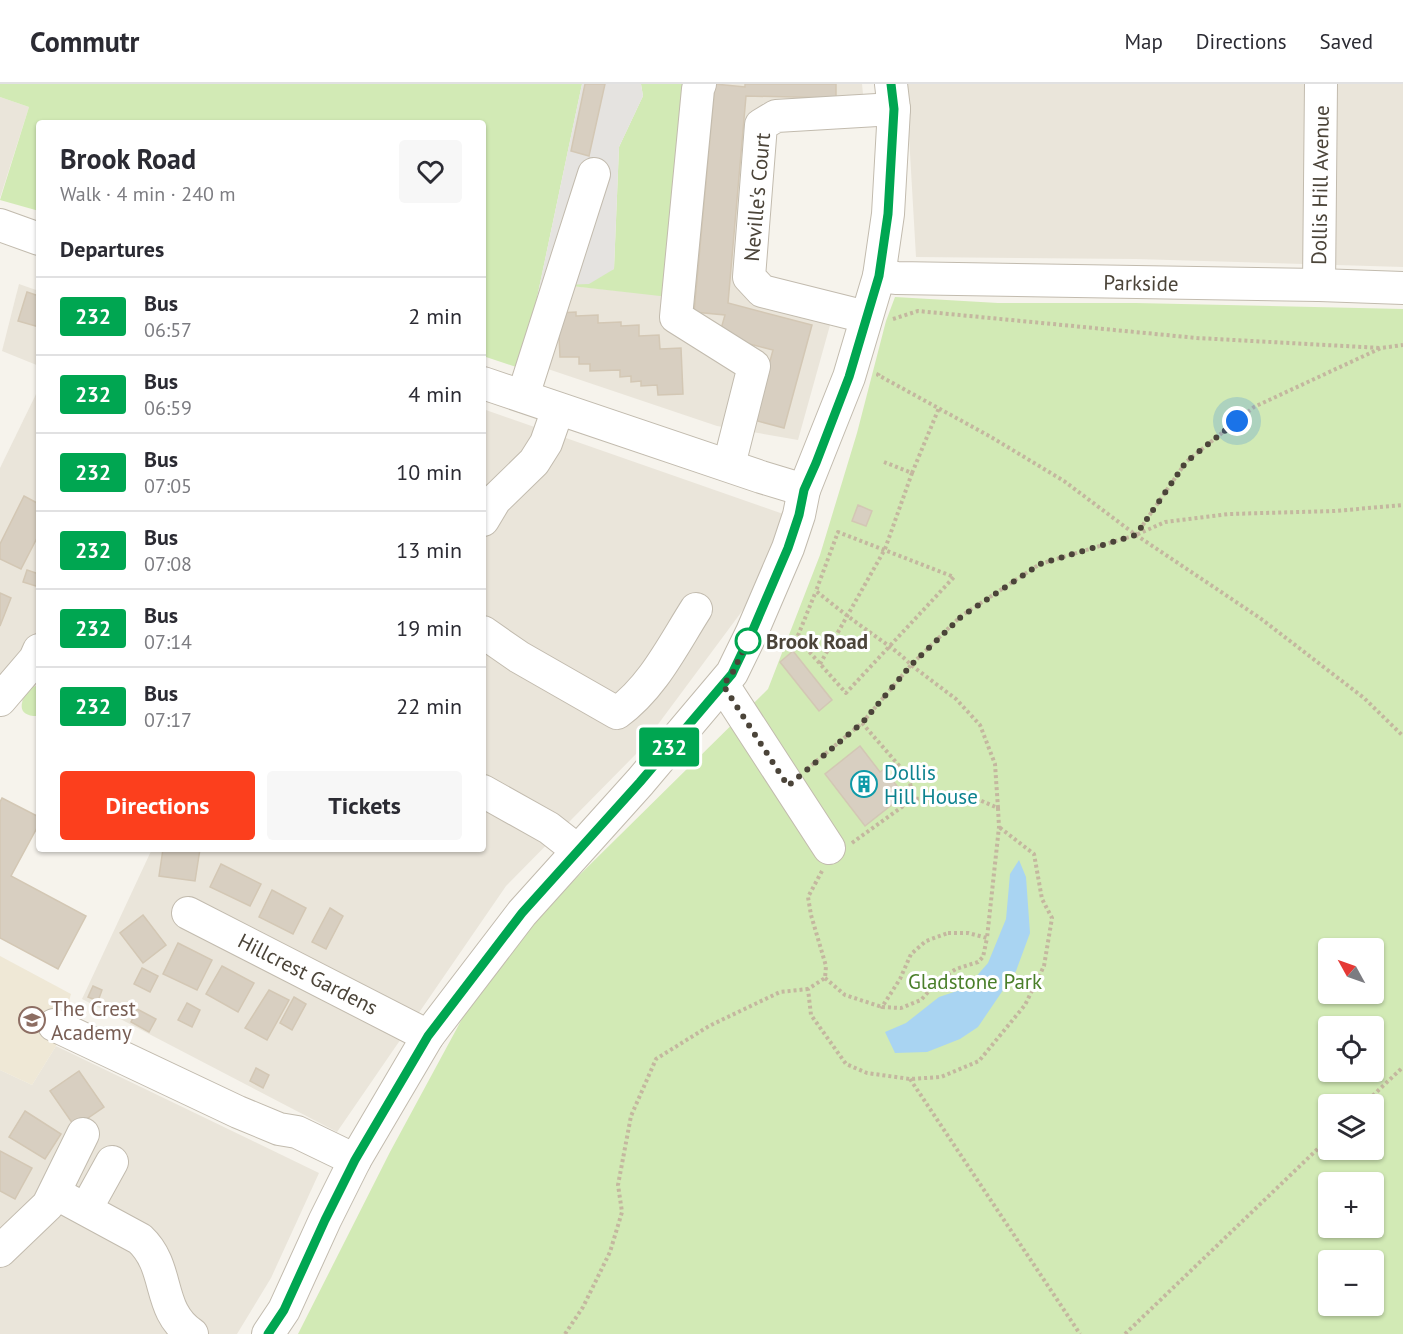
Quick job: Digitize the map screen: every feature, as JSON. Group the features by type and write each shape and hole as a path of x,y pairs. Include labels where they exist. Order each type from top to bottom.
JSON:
{"street":[{"path":"700,84 676,317 754,366 729,465"},
{"name":"Dollis Hill Avenue","path":"1319,285 1321,84"},
{"path":"268,1334 284,1310 355,1160 428,1036 503,937 732,674 788,548 799,515 804,490 849,377 876,319 879,276 888,214 892,97"},
{"name":"Neville's Court","path":"876,319 762,291 749,277 761,125 776,116 892,97"},
{"path":"523,396 594,174"},
{"path":"2,232 36,238"},
{"name":"Parkside","path":"879,276 920,279 1403,288"},
{"path":"486,384 804,490"},
{"path":"486,515 495,500 534,462 546,443 558,409"},
{"path":"486,634 519,657 617,713 632,702 646,687 696,609"},
{"path":"2,697 36,659"},
{"path":"723,685 829,848"},
{"path":"486,793 549,828 577,850"},
{"name":"Hillcrest Gardens","path":"188,914 428,1036"},
{"path":"54,1025 258,1122 297,1132 355,1160"},
{"path":"0,1251 48,1205 83,1134"},
{"path":"86,1209 112,1162"},
{"path":"55,1193 140,1239 150,1248 156,1259 171,1313 180,1326 192,1334"}],"path":[{"path":"876,319 918,311 1197,338 1381,348 1403,345"},
{"path":"1136,535 1186,462 1254,407 1381,348"},
{"path":"880,364 878,375 991,437 1064,481 1136,535 1260,618 1364,698 1403,736"},
{"path":"820,664 885,549 912,473 939,408"},
{"path":"884,462 912,473"},
{"path":"788,786 862,723 911,665 962,616 1040,564 1136,535 1166,522 1229,514 1335,512 1403,505"},
{"path":"838,532 954,577 846,693 797,638 816,591 838,532"},
{"path":"816,591 899,652 911,665 956,699 980,725 995,765 999,827 987,938 983,957 978,962 956,969 939,980 921,1000 901,1008 882,1006 845,995 825,978"},
{"path":"862,723 909,777 913,799"},
{"path":"825,978 826,966 808,897 824,867 829,848 844,848 913,799 952,797 976,799 998,807"},
{"path":"808,988 811,1015 846,1064 867,1073 910,1079 941,1077 979,1061 1025,1005 1044,966 1052,918 1042,899 1034,854 999,827"},
{"path":"882,1006 900,979 911,954 926,941 948,933 968,933 987,938"},
{"path":"565,1334 583,1307 610,1252 622,1212 618,1185 631,1116 656,1059 709,1026 780,992 808,988 825,978"},
{"path":"1375,1094 1403,1067"},
{"path":"910,1079 1080,1334"},
{"path":"1125,1334 1318,1149"}],"shaded area":[{"path":"582,84 641,84 643,96 619,147 614,269 589,284 562,285 522,369"},
{"path":"700,84 862,84 864,104 763,103 745,297 832,318 798,440 717,426 539,366 562,285 678,297"},
{"path":"906,84 1403,84 1403,267 1136,259 916,257"},
{"path":"0,97 29,107 0,198"},
{"path":"19,284 36,290 36,365 2,351"},
{"path":"36,394 36,708 0,691 0,468"},
{"path":"486,410 789,516 754,595 636,754 506,886 337,1132 82,999 151,852 486,852"},
{"name":"The Crest Academy","path":"0,956 71,994 56,1046 32,1085 0,1070"},
{"path":"56,1046 319,1173 271,1278 237,1334 0,1334 0,1070 32,1085"}],"green space":[{"path":"0,84 582,84 522,369 486,357 486,120 36,120 36,210 0,200 29,107 0,97"},
{"path":"641,84 700,84 678,298 562,285 614,269 619,147 643,96"},
{"name":"Gladstone Park","path":"895,297 998,303 1136,303 1403,309 1403,1334 298,1334 390,1152 469,1006 543,911 768,689 820,555 857,433 886,321"},
{"path":"36,686 36,716 26,714 22,708 24,698 30,688"}],"water":[{"path":"1019,860 1026,877 1030,933 1016,971 978,1027 960,1039 927,1052 895,1053 885,1032 906,1023 939,997 966,988 988,963 1006,919 1010,874"}],"building":[{"path":"585,84 605,84 589,156 571,151"},
{"path":"715,84 745,87 745,84 836,84 836,98 746,96 728,303 812,325 784,428 754,420 773,350 719,336 725,315 694,312"},
{"path":"27,292 36,295 36,326 18,321"},
{"path":"576,312 576,316 598,315 598,323 621,322 621,326 639,325 639,336 659,335 660,349 681,348 683,394 658,395 657,385 641,386 641,381 631,382 631,376 620,377 620,370 590,371 590,364 579,364 579,357 560,357 558,313"},
{"path":"24,496 36,502 36,540 21,569 0,559 0,544"},
{"path":"858,505 872,511 866,526 852,521"},
{"path":"27,570 36,573 36,586 23,582"},
{"path":"0,593 11,598 0,626"},
{"path":"793,651 832,700 819,711 780,662"},
{"name":"Dollis Hill House","path":"860,746 880,772 884,769 904,795 865,826 825,774"},
{"path":"2,798 36,815 36,830 11,876 86,916 58,969 0,938 0,802"},
{"path":"163,852 200,852 195,881 159,876"},
{"path":"221,864 261,884 250,906 210,887"},
{"path":"272,890 306,908 293,934 259,917"},
{"path":"330,908 343,916 326,949 312,942"},
{"path":"143,915 166,945 143,963 120,933"},
{"path":"178,943 212,960 197,990 163,974"},
{"path":"222,966 254,983 238,1012 206,994"},
{"path":"142,968 158,976 150,992 134,984"},
{"path":"93,986 102,990 98,1001 88,997"},
{"path":"269,990 289,1000 267,1040 245,1028"},
{"path":"294,997 306,1004 292,1030 280,1023"},
{"path":"187,1003 200,1010 192,1027 178,1020"},
{"path":"137,1009 156,1019 149,1032 131,1022"},
{"path":"256,1068 269,1075 263,1088 250,1081"},
{"path":"79,1071 104,1107 75,1127 50,1091"},
{"path":"25,1111 61,1134 45,1159 9,1137"},
{"path":"0,1151 32,1168 15,1199 0,1191"}],"bus line":[{"name":"232","path":"268,1334 284,1310 355,1160 428,1036 522,913 640,782 732,674 788,548 799,515 804,490 849,377 879,276 888,214 894,109 891,84"}],"place":[{"name":"Brook Road","path":"748,641"},
{"name":"Dollis Hill House","path":"864,784"},
{"name":"The Crest Academy","path":"32,1020"}],"route":[{"path":"748,641 752,632 732,674 723,685 788,786 862,723 911,665 962,616 1040,564 1136,535 1186,462 1237,421"}]}
